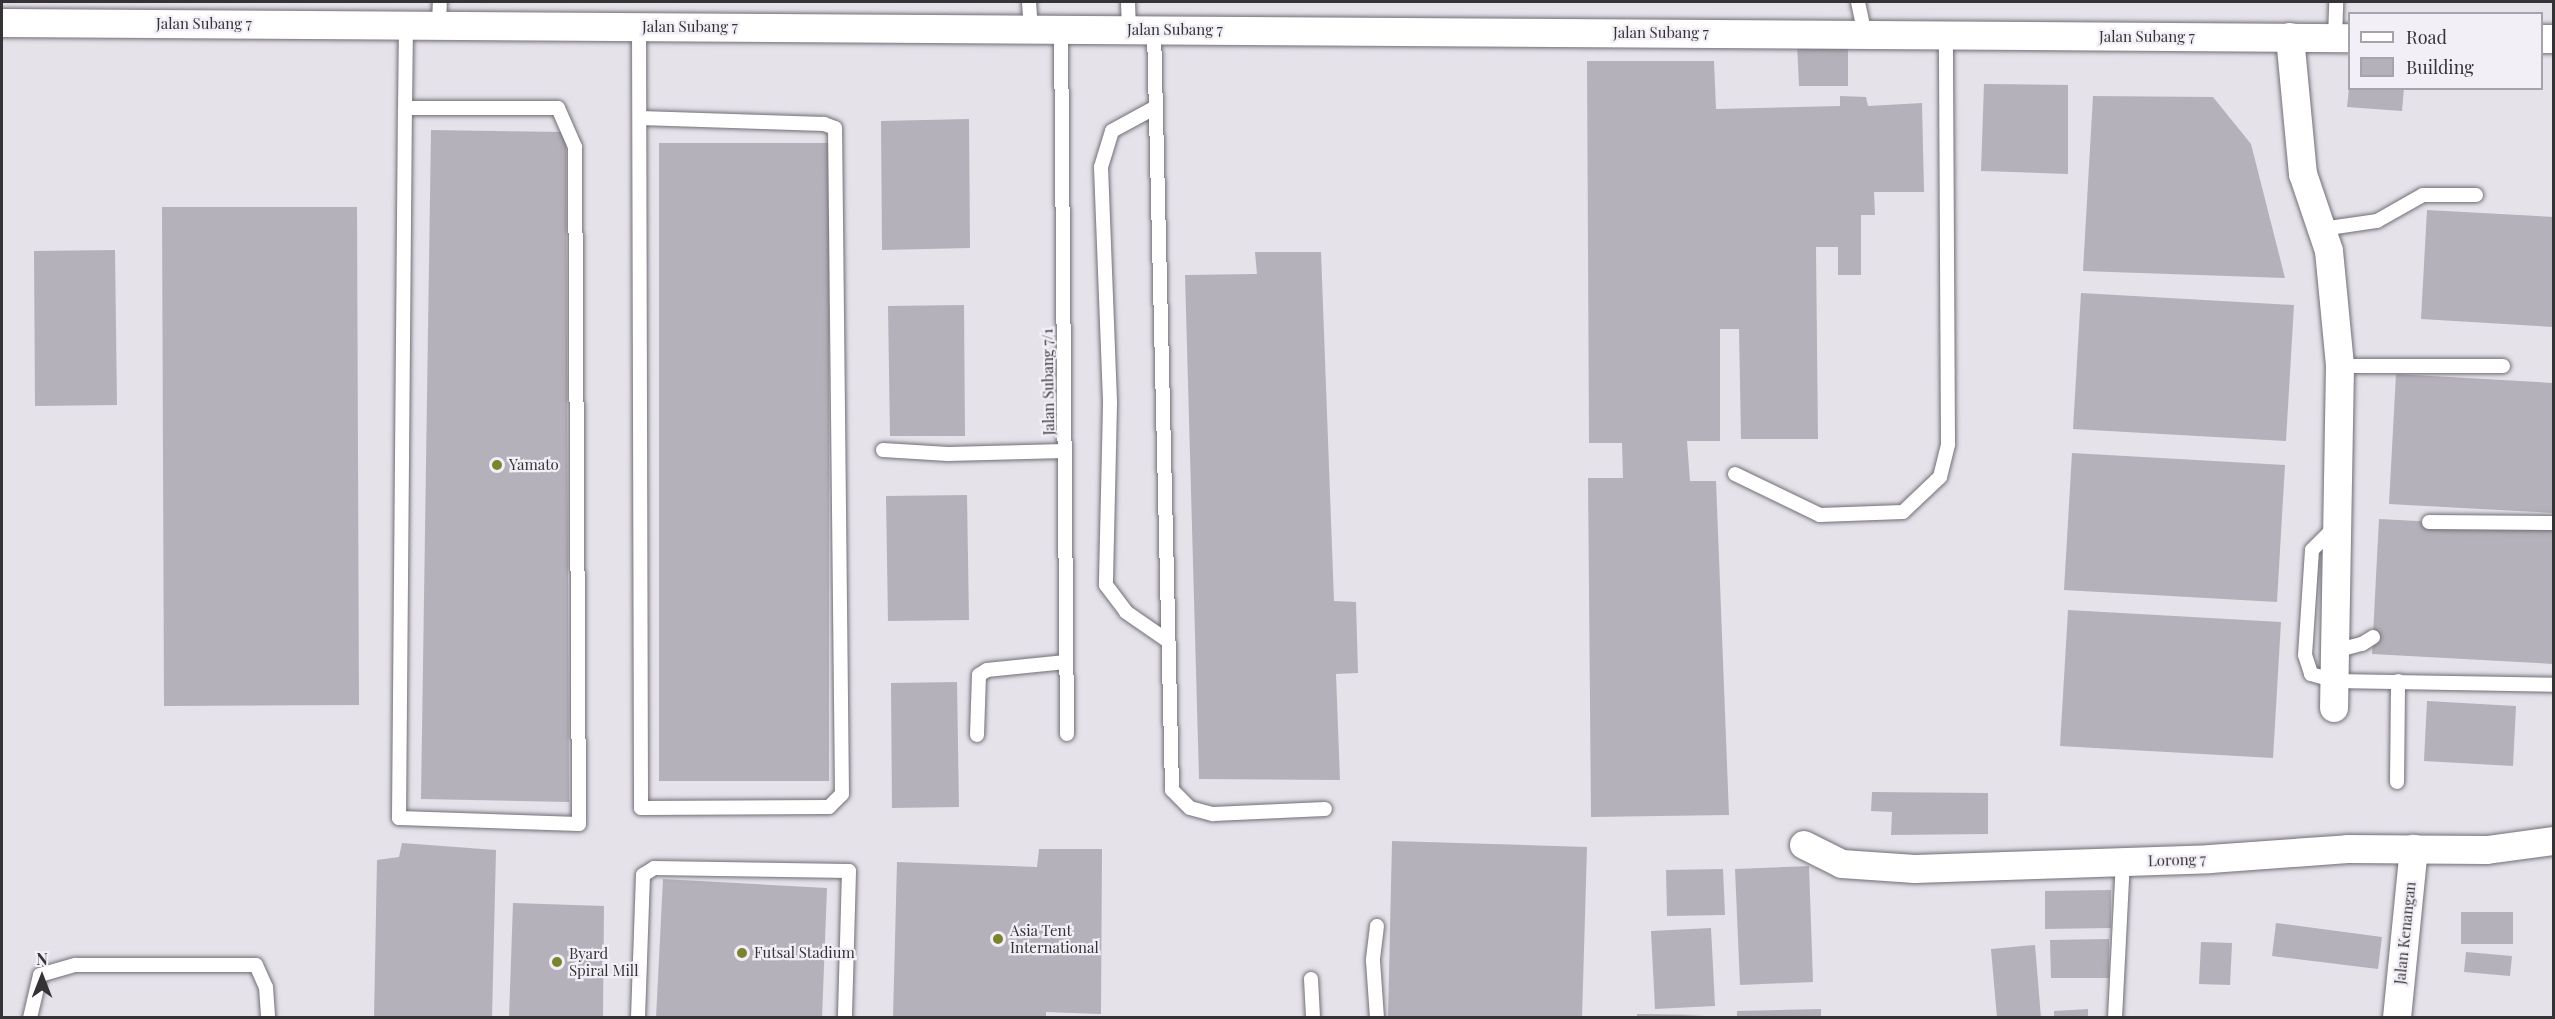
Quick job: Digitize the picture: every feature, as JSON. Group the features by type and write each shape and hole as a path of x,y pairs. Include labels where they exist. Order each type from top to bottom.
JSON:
{"street":[{"name":"Jalan Subang 7","path":"2,23 406,26 440,14 639,27 2342,38"},
{"path":"2290,37 2303,174 2329,251 2340,366 2334,694"},
{"name":"Lorong 7","path":"1804,844 1842,864 1915,869 2414,849 2487,850 2553,841"},
{"name":"Jalan Kenangan","path":"2397,1017 2414,849"}],"lane":[{"path":"1029,2 1031,30"},
{"path":"1128,2 1142,30 1156,107 1172,790 1190,808 1213,814 1325,809"},
{"path":"1858,2 1865,35"},
{"path":"2336,2 2342,38"},
{"path":"405,108 558,108 574,147 579,824 399,818 405,108 406,26"},
{"path":"639,27 641,808 829,807 842,794 835,128 824,124 640,118"},
{"name":"Jalan Subang 7/1","path":"1061,30 1067,734"},
{"path":"1735,474 1820,515 1903,512 1940,477 1948,444 1946,35"},
{"path":"1156,107 1112,131 1101,167 1110,404 1106,585 1126,612 1168,641"},
{"path":"2322,229 2377,221 2423,195 2476,195"},
{"path":"2340,366 2503,366"},
{"path":"883,450 948,454 1065,451"},
{"path":"2429,522 2552,523"},
{"path":"2338,524 2312,550 2305,655 2311,674 2334,694 2398,681 2553,685"},
{"path":"2335,651 2362,645 2373,637"},
{"path":"977,735 979,675 987,670 1066,662"},
{"path":"2397,782 2398,681"},
{"path":"2115,1017 2123,861"},
{"path":"638,1017 643,875 654,868 849,871 845,1017"},
{"path":"1377,926 1374,961 1377,1017"},
{"path":"30,1017 40,975 76,965 256,965 266,987 268,1017"},
{"path":"1311,979 1313,1017"}],"building":[{"path":"1848,42 1848,86 1799,86 1797,44"},
{"path":"1587,61 1714,61 1716,109 1840,106 1840,96 1866,97 1868,106 1922,103 1924,192 1874,192 1875,215 1861,215 1861,275 1838,275 1838,247 1816,247 1818,439 1741,439 1739,329 1720,329 1720,441 1687,441 1690,481 1716,481 1729,815 1591,817 1588,478 1623,478 1622,443 1589,443"},
{"path":"1984,84 2068,85 2068,174 1981,171"},
{"path":"2349,90 2404,90 2402,111 2347,107"},
{"path":"2093,96 2213,97 2251,144 2285,278 2083,271"},
{"path":"969,119 970,248 882,250 881,121"},
{"name":"Yamato","path":"431,130 566,132 569,802 421,799"},
{"path":"659,143 829,143 829,781 659,781"},
{"path":"162,207 357,207 359,705 164,706"},
{"path":"2427,210 2554,217 2554,327 2421,319"},
{"path":"115,250 117,405 35,406 34,251"},
{"path":"1255,252 1321,252 1334,601 1356,602 1358,673 1336,674 1340,780 1199,779 1185,275 1257,274"},
{"path":"2081,293 2294,305 2286,441 2073,429"},
{"path":"964,305 965,436 890,436 888,306"},
{"path":"2396,374 2554,383 2554,513 2389,504"},
{"path":"2072,453 2285,465 2277,602 2064,590"},
{"path":"967,495 969,620 888,621 886,496"},
{"path":"2379,519 2554,528 2554,664 2372,654"},
{"path":"2068,610 2281,622 2273,758 2060,746"},
{"path":"957,682 959,807 892,808 891,683"},
{"path":"2427,701 2516,706 2513,766 2424,761"},
{"path":"1872,792 1988,793 1988,834 1891,835 1892,812 1871,811"},
{"path":"1392,841 1587,847 1582,1018 1388,1018"},
{"path":"402,843 496,850 492,1018 374,1018 377,860 399,857"},
{"name":"Asia Tent International","path":"1039,849 1102,849 1101,1014 1046,1012 1046,1018 893,1018 897,862 1037,867"},
{"path":"1809,866 1813,982 1740,985 1735,869"},
{"path":"1723,869 1725,915 1667,916 1666,870"},
{"name":"Futsal Stadium","path":"663,879 827,888 822,1018 656,1018"},
{"path":"2111,890 2111,928 2045,929 2045,891"},
{"name":"Byard Spiral Mill","path":"513,903 604,906 603,1018 509,1018"},
{"path":"2461,912 2513,912 2513,944 2461,944"},
{"path":"2276,923 2382,937 2378,969 2272,956"},
{"path":"1711,928 1715,1006 1655,1009 1651,931"},
{"path":"2109,939 2109,978 2051,978 2050,940"},
{"path":"2201,942 2232,943 2230,985 2199,984"},
{"path":"2035,945 2041,1018 1997,1018 1991,949"},
{"path":"2466,952 2512,956 2510,976 2464,972"},
{"path":"1821,1009 1821,1018 1737,1018 1737,1011"},
{"path":"2088,1009 2088,1018 2054,1018 2054,1011"},
{"path":"1637,1014 1705,1015 1637,1018"}],"place":[{"name":"Yamato","path":"497,465"},
{"name":"Asia Tent International","path":"998,939"},
{"name":"Futsal Stadium","path":"742,953"},
{"name":"Byard Spiral Mill","path":"557,962"}]}
